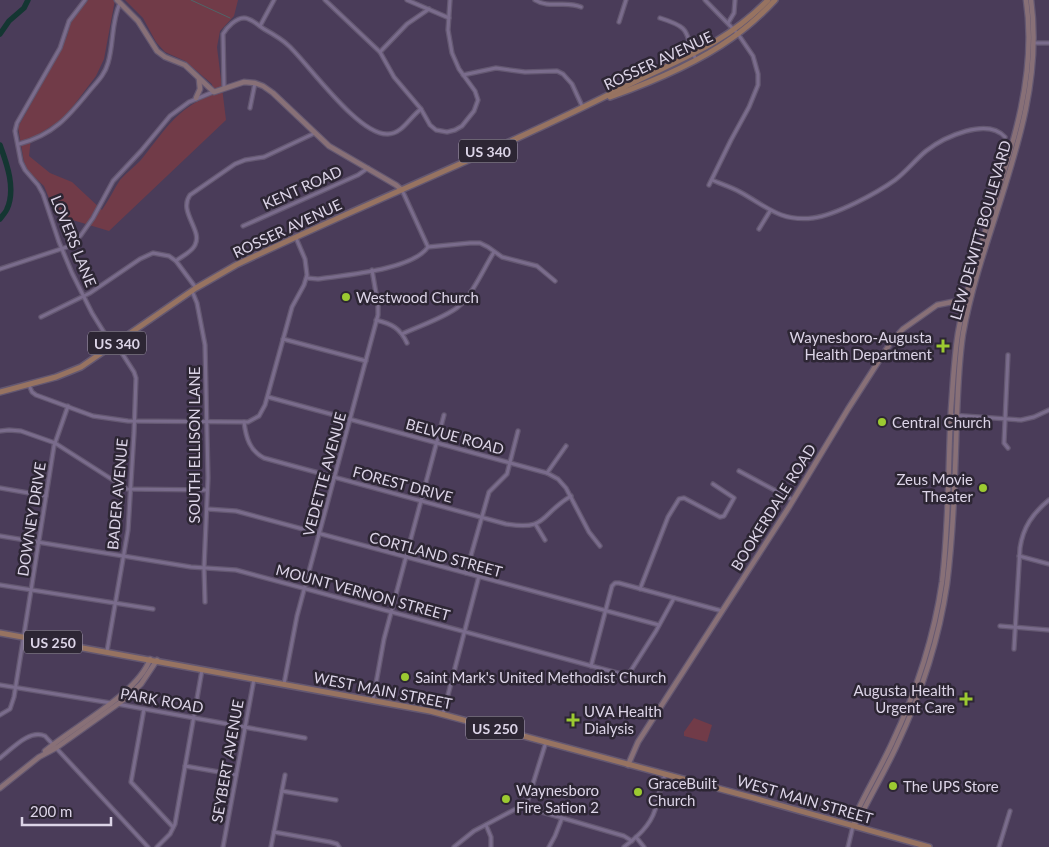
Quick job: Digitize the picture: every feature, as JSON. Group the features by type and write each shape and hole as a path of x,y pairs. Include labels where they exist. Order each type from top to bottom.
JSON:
{"main road":[{"name":"ROSSER AVENUE","path":"736,32 768,0"},
{"name":"ROSSER AVENUE","path":"0,392 75,370 193,289 236,264 584,108 633,82 695,57 736,32 775,0"},
{"name":"LEW DEWITT BOULEVARD","path":"1026,0 1031,43"},
{"name":"LEW DEWITT BOULEVARD","path":"947,561 951,415 955,354 967,305 1025,116 1030,88 1031,0"},
{"path":"119,1 138,21 157,51 165,57 185,66 214,92 244,82 256,83 273,93 329,146 402,190"},
{"path":"196,98 200,89 198,78"},
{"name":"BOOKERDALE ROAD","path":"628,765 638,742 794,500 848,409 894,338 937,306 952,302 967,305"},
{"name":"LEW DEWITT BOULEVARD","path":"853,826 860,817 896,747 915,704 934,649 944,604 960,355 967,305"},
{"name":"WEST MAIN STREET","path":"0,633 157,660 443,714 929,847"},
{"path":"55,746 130,688 140,678 150,659"},
{"path":"0,788 39,757 118,704 141,684 157,660"}],"street":[{"name":"LOVERS LANE","path":"85,0 69,21 60,48 16,123 15,131 23,167 40,189 62,249 84,297 110,342 114,344"},
{"path":"260,26 274,0"},
{"path":"325,0 380,52 402,89 421,109 430,125 436,130 447,132 459,128 474,111 478,100 475,91 456,64 452,53 449,39 450,0"},
{"path":"407,0 449,18"},
{"path":"534,0 544,4 570,3 581,7"},
{"path":"619,22 626,0"},
{"path":"705,0 736,32 756,62 758,74 758,85 749,107 709,185"},
{"path":"728,23 734,13 735,0"},
{"path":"19,144 40,137 61,123 102,76 108,63 113,23 119,1"},
{"path":"380,52 407,24 429,9"},
{"path":"224,88 224,32 241,18 250,20 288,45 346,110 375,131 387,134 395,132 405,126 421,109"},
{"path":"660,18 674,22 685,30 689,36 695,57"},
{"path":"1031,43 1049,43"},
{"path":"463,75 496,68 519,71 557,71 563,74 572,84 584,108"},
{"path":"250,108 256,83"},
{"path":"0,269 70,246 93,218 113,181 170,116 181,106 196,98 214,92"},
{"path":"712,180 740,192 770,211 799,218 821,216 880,190 908,170 925,152 971,129 995,130 1005,137"},
{"path":"41,317 84,297 149,254 164,254 176,260 192,249 196,242 187,210 187,200 190,195 235,164 245,160 264,157 314,133"},
{"name":"KENT ROAD","path":"243,226 358,175 368,168"},
{"path":"402,190 428,247"},
{"path":"760,229 770,211"},
{"path":"29,385 34,394 99,417 135,421 252,421 264,409 294,303 306,278 306,262 295,237"},
{"path":"428,247 476,243 485,245 507,259 537,266 555,280"},
{"path":"306,278 318,279 403,264 425,252 428,247"},
{"path":"402,334 442,316 463,302 494,252"},
{"name":"SOUTH ELLISON LANE","path":"176,260 193,289 205,345 207,420 205,602"},
{"name":"VEDETTE AVENUE","path":"284,684 304,588 376,320 378,304 372,270"},
{"path":"376,320 394,326 407,343"},
{"path":"283,339 366,361"},
{"name":"BADER AVENUE","path":"107,651 128,530 136,382 134,374 118,347 114,344"},
{"path":"1008,354 1004,443 1008,448"},
{"name":"BELVUE ROAD","path":"268,397 547,473 558,479 570,496 589,532 600,546"},
{"name":"DOWNEY DRIVE","path":"0,715 8,711 12,705 16,688 55,444 68,406"},
{"path":"951,415 1027,419 1049,410"},
{"path":"373,700 379,662 391,612 444,415"},
{"name":"FOREST DRIVE","path":"244,422 250,446 261,457 481,517 521,526 536,525"},
{"path":"0,432 21,430 55,444 121,487 130,490 207,490"},
{"path":"466,573 488,492 504,477 510,463 518,431"},
{"path":"547,473 566,446"},
{"path":"739,471 794,500"},
{"path":"640,589 668,517 679,499 684,498 715,515 724,516 734,498 713,484"},
{"path":"0,488 46,496"},
{"path":"545,540 536,525 555,506 570,496"},
{"path":"1014,648 1019,556 1022,536 1036,512 1048,503"},
{"name":"CORTLAND STREET","path":"207,509 236,511 659,625"},
{"name":"MOUNT VERNON STREET","path":"0,536 204,568 236,570 591,666 627,674 674,598"},
{"path":"1019,556 1049,564"},
{"path":"443,714 479,576"},
{"path":"591,666 612,586 615,583 722,611"},
{"path":"0,584 153,608"},
{"path":"1000,626 1049,630"},
{"path":"157,847 174,828 202,669"},
{"name":"SEYBERT AVENUE","path":"223,847 254,679"},
{"name":"PARK ROAD","path":"0,685 144,708 304,738"},
{"path":"144,708 131,782 174,828"},
{"path":"0,758 35,733 45,736 148,847"},
{"path":"454,847 470,834 525,804 529,799 546,742"},
{"path":"185,766 236,775"},
{"path":"272,847 285,775"},
{"path":"624,847 636,838 653,816 665,775"},
{"path":"282,791 336,800"},
{"path":"525,804 535,810 624,836 632,841"},
{"path":"999,847 1010,811"},
{"path":"549,847 556,836 562,818"},
{"path":"486,825 491,837 491,847"},
{"path":"848,847 853,826"},
{"path":"274,832 330,842 337,844 339,847"},
{"path":"636,838 644,847"}],"shaded area":[{"path":"88,0 115,0 104,59 96,76 61,120 31,138 29,156 50,173 72,182 102,210 120,180 140,161 171,122 189,107 213,94 212,84 185,61 165,52 156,42 143,18 125,0 238,0 234,16 220,31 217,47 226,120 109,231 56,215 44,186 28,171 24,162 18,127 55,61 67,36 71,22"},
{"path":"694,718 712,725 707,742 684,736 684,732"}],"waterway":[{"path":"0,34 9,21 24,8 28,0"},
{"path":"191,0 230,18"},
{"path":"0,145 8,168 11,185 10,201 0,219"}],"place":[{"name":"Westwood Church","path":"346,297"},
{"name":"Waynesboro-Augusta Health Department","path":"943,346"},
{"name":"Central Church","path":"882,422"},
{"name":"Zeus Movie Theater","path":"983,488"},
{"name":"Saint Mark's United Methodist Church","path":"405,677"},
{"name":"Augusta Health Urgent Care","path":"966,699"},
{"name":"UVA Health Dialysis","path":"573,720"},
{"name":"The UPS Store","path":"893,786"},
{"name":"GraceBuilt Church","path":"638,792"},
{"name":"Waynesboro Fire Sation 2","path":"506,799"}]}
